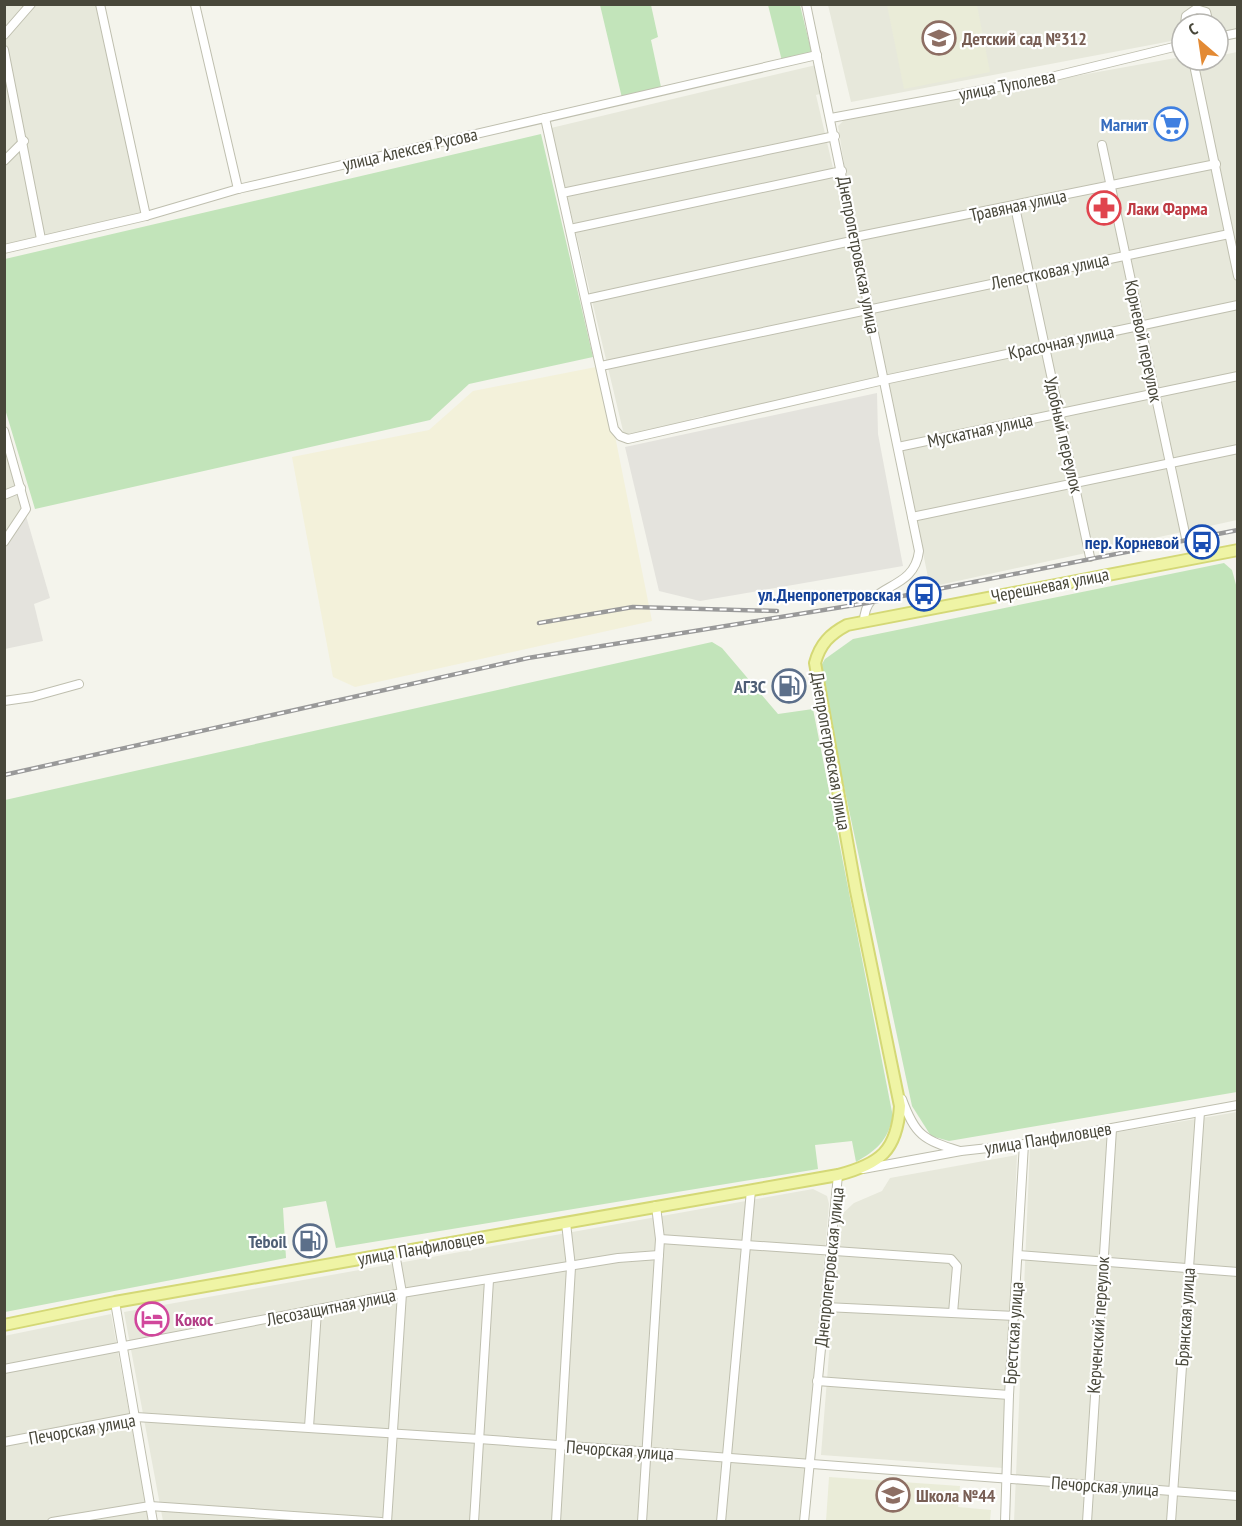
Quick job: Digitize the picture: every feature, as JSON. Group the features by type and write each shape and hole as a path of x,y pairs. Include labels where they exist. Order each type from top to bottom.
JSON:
{"main road":[{"name":"Черешневая улица","path":"864,622 1238,550"},
{"name":"Днепропетровская улица","path":"838,1175 859,1170 877,1160 890,1148 897,1135 900,1106 898,1087 856,891 815,663 819,650 833,632 864,622"},
{"name":"улица Панфиловцев","path":"4,1325 115,1302 838,1175"}],"street":[{"path":"4,35 32,4"},
{"path":"100,4 146,216"},
{"path":"195,4 238,189"},
{"name":"Днепропетровская улица","path":"806,4 919,551 917,564 910,575 900,583 874,596 867,603 864,622"},
{"path":"1192,12 1196,9 1206,12"},
{"name":"улица Туполева","path":"831,118 1047,78 1170,48"},
{"path":"4,50 24,141 41,239"},
{"name":"улица Алексея Русова","path":"4,249 146,216 238,189 817,55"},
{"path":"1196,72 1238,276"},
{"path":"545,118 601,366"},
{"path":"562,193 835,136"},
{"path":"4,161 24,141"},
{"name":"Корневой переулок","path":"1102,145 1186,538"},
{"name":"Травяная улица","path":"587,299 856,239 1216,164"},
{"path":"570,230 842,171"},
{"name":"Удобный переулок","path":"1015,207 1090,556"},
{"name":"Лепестковая улица","path":"601,366 1229,234"},
{"name":"Красочная улица","path":"601,366 614,429 620,436 628,439 884,380 1238,305"},
{"name":"Мускатная улица","path":"898,447 1238,376"},
{"path":"4,431 26,509 4,542"},
{"path":"912,517 1238,449"},
{"path":"4,495 21,488"},
{"path":"4,701 32,697 79,684"},
{"path":"898,1087 914,1128 921,1136 961,1151"},
{"name":"улица Панфиловцев","path":"859,1170 961,1151 1024,1144 1112,1129 1238,1105"},
{"name":"Брянская улица","path":"1171,1521 1200,1112"},
{"name":"Керченский переулок","path":"1087,1521 1112,1129"},
{"name":"Брестская улица","path":"1005,1521 1009,1395 1024,1144"},
{"name":"Днепропетровская улица","path":"804,1521 838,1175"},
{"path":"721,1521 724,1458 751,1190"},
{"path":"642,1521 660,1239 656,1206"},
{"path":"556,1521 571,1267 566,1223"},
{"path":"660,1239 951,1258 957,1266 953,1313"},
{"path":"387,1521 402,1293 395,1253"},
{"name":"Лесозащитная улица","path":"4,1369 402,1293 489,1281 618,1258 659,1255"},
{"path":"1018,1255 1238,1272"},
{"path":"474,1521 489,1281"},
{"path":"115,1302 153,1521"},
{"path":"825,1306 1015,1316"},
{"path":"309,1427 317,1311"},
{"path":"817,1381 1009,1395"},
{"name":"Печорская улица","path":"4,1442 136,1417 479,1438 1238,1497"},
{"path":"52,1521 150,1506 381,1521"}],"shaded area":[{"path":"5,5 102,5 145,217 5,245"},
{"path":"828,5 1237,5 1237,29 1230,30 1230,12 1170,12 1170,41 851,102"},
{"name":"Детский сад №312","path":"887,5 977,5 990,72 904,89"},
{"path":"1237,52 1237,520 930,587 847,182 838,126 845,119 864,114 1170,59 1170,72 1230,72 1230,53"},
{"path":"816,65 820,94 816,95 882,378 705,418 703,416 691,419 691,422 635,435 633,433 624,435 551,128"},
{"path":"601,366 652,621 355,687 333,677 292,457 429,430 473,391"},
{"path":"877,393 878,434 903,566 700,601 659,591 625,447"},
{"path":"4,443 22,512 4,535"},
{"path":"26,516 50,598 34,604 43,641 5,649 5,549"},
{"path":"1237,1112 1237,1521 1014,1522 1030,1147"},
{"path":"1017,1155 1003,1468 821,1455 840,1216 854,1203 882,1191 890,1178"},
{"path":"813,1189 827,1196 829,1204 801,1521 163,1521 124,1312"},
{"path":"111,1314 149,1521 5,1521 4,1336"},
{"name":"Школа №44","path":"829,1477 960,1486 958,1507 991,1510 990,1521 826,1521"}],"green space":[{"path":"600,5 651,5 658,37 651,40 661,87 622,98"},
{"path":"768,5 800,5 812,54 782,61"},
{"path":"541,134 593,357 469,384 430,420 35,509 5,409 5,259"},
{"path":"1224,563 1232,570 1238,592 1237,1092 949,1141 931,1136 912,1106 819,669 825,659 853,639"},
{"path":"712,642 722,648 778,714 813,709 893,1117 888,1132 875,1149 856,1162 852,1141 815,1145 818,1169 336,1248 326,1201 283,1208 286,1258 5,1312 5,800"}],"railway":[{"path":"4,775 528,658 867,603 1238,530"},
{"path":"539,623 633,607 777,611"}],"place":[{"name":"Детский сад №312","path":"939,38"},
{"name":"Магнит","path":"1171,124"},
{"name":"Лаки Фарма","path":"1104,208"},
{"name":"пер. Корневой","path":"1202,542"},
{"name":"ул.Днепропетровская","path":"924,594"},
{"name":"АГЗС","path":"789,686"},
{"name":"Teboil","path":"310,1241"},
{"name":"Кокос","path":"152,1319"},
{"name":"Школа №44","path":"893,1495"}]}
